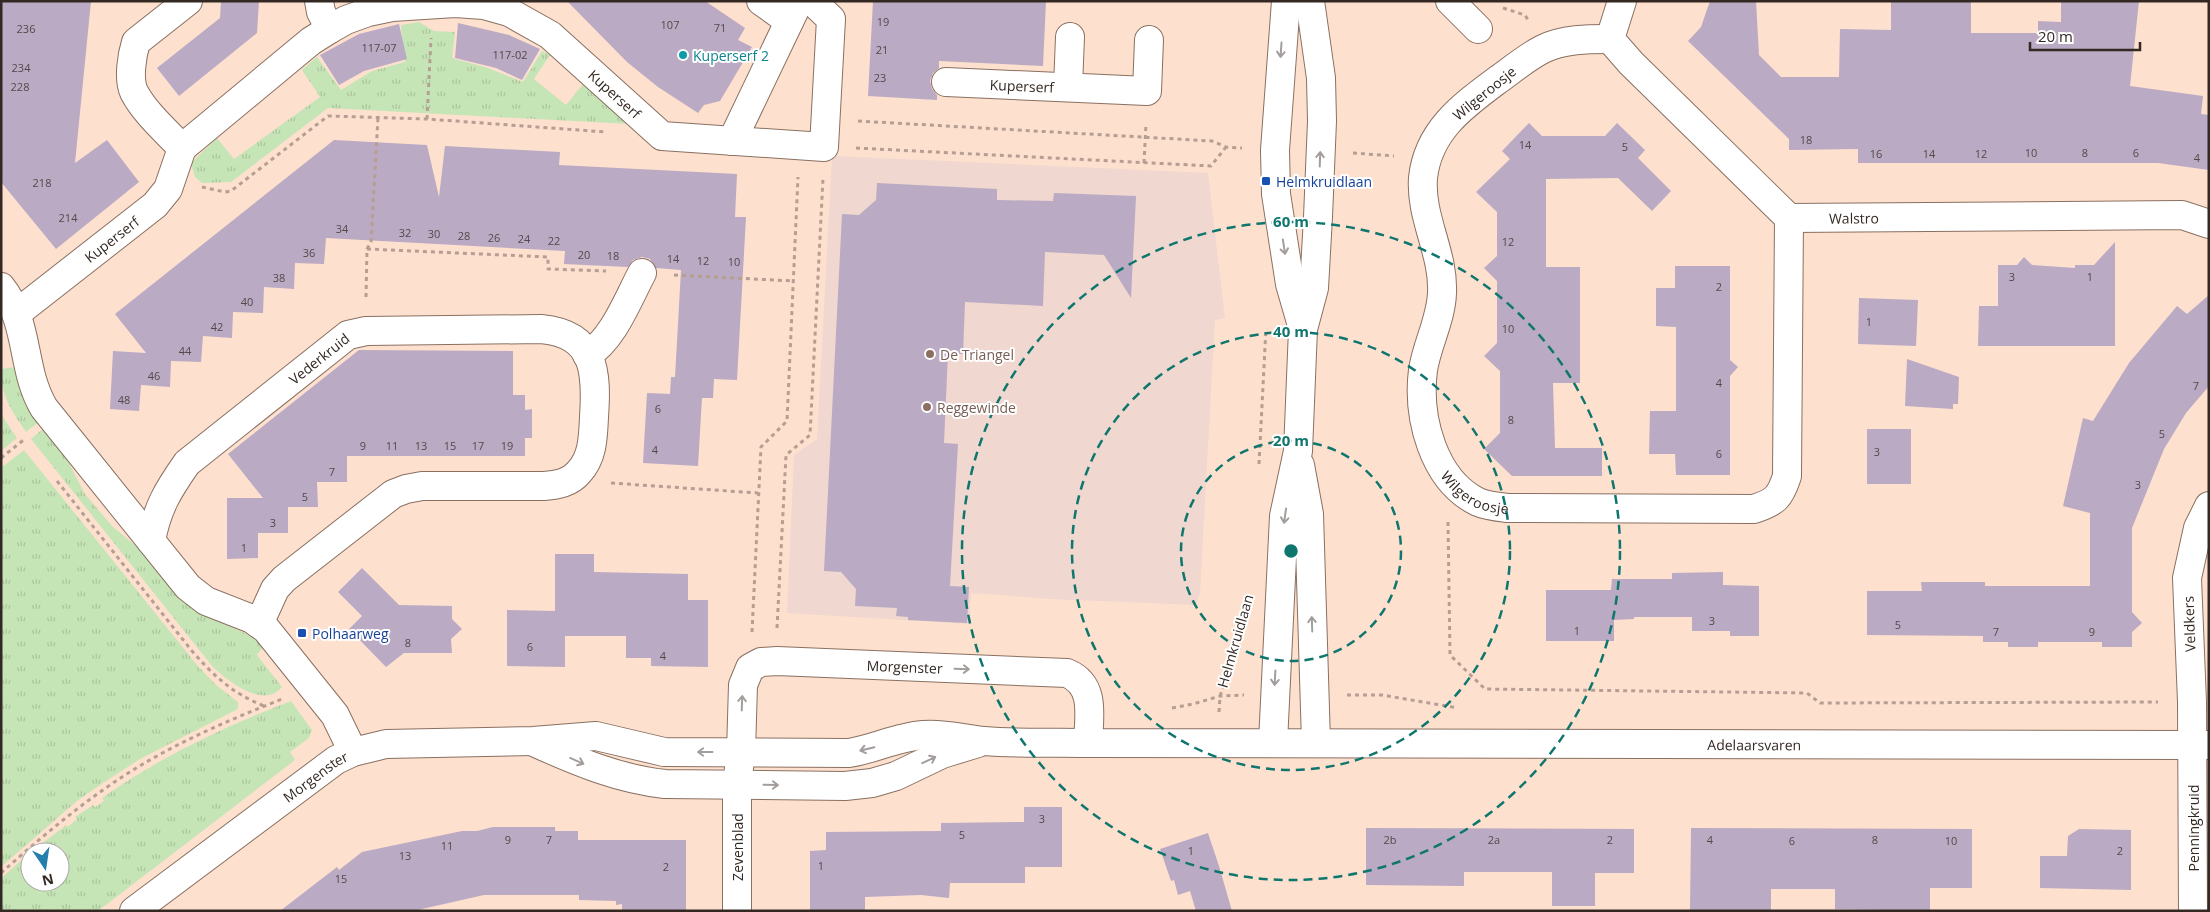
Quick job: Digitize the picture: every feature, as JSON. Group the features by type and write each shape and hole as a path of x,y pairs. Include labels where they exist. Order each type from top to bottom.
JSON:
{"street":[{"path":"182,148 154,119 134,92 132,80 136,42 188,1"},
{"path":"319,1 321,12 330,28"},
{"path":"732,141 794,11 762,1"},
{"path":"662,136 812,146 826,119 831,18 812,1"},
{"path":"1286,1 1275,150 1276,194 1290,284 1303,328"},
{"path":"1273,742 1284,516 1298,451 1303,328 1314,288 1322,121 1322,78 1310,1"},
{"path":"1450,1 1478,29"},
{"path":"1622,1 1610,39 1789,218"},
{"name":"Kuperserf","path":"17,313 163,198 182,148 311,41 330,28 368,12 392,7 433,5 507,6 550,35 662,136"},
{"name":"Kuperserf","path":"1068,87 1070,37"},
{"name":"Wilgeroosje","path":"1610,39 1584,40 1544,49 1525,60 1456,112 1435,141 1428,158 1423,177 1426,213 1438,253 1442,292 1440,310 1424,370 1422,393 1425,419 1435,454 1454,485 1467,496 1481,504 1508,508 1754,509 1771,503 1782,491 1788,476 1789,218"},
{"name":"Kuperserf","path":"946,82 1147,91 1149,40"},
{"name":"Walstro","path":"1789,218 2182,215 2209,224"},
{"path":"587,355 596,350 606,339 642,273"},
{"path":"1,287 17,313 37,396 70,440 188,587 199,596 259,624 271,634 335,716 353,752"},
{"name":"Vederkruid","path":"151,541 161,502 187,463 342,340 356,332 553,330 565,334 575,341 587,355 596,377 593,440 587,459 579,472"},
{"path":"1298,451 1308,514 1316,742"},
{"path":"259,624 275,589 284,579 394,494 406,488 422,486 549,486 563,483 579,472"},
{"name":"Veldkers","path":"2200,745 2192,702 2188,578 2198,528 2209,506"},
{"name":"Morgenster","path":"750,668 761,662 777,661 1067,673 1076,676 1086,688 1090,700 1088,743"},
{"path":"741,752 743,685 750,668"},
{"name":"Morgenster","path":"134,911 318,771 353,752 386,744 532,741 596,736 664,752 849,753 869,750 892,741 922,735 949,735 983,741 1088,743 1316,742"},
{"name":"Morgenster","path":"532,741 586,765 641,781 666,784 845,786 872,783 896,776 942,754 983,741"},
{"name":"Adelaarsvaren","path":"1316,742 2200,745"},
{"name":"Penningkruid","path":"2193,911 2200,745"},
{"name":"Zevenblad","path":"737,911 737,784 741,752"}],"path":[{"path":"427,119 433,5"},
{"path":"1501,7 1525,15 1544,49"},
{"path":"171,180 225,192 231,191 328,116 427,119 662,136"},
{"path":"366,331 367,248 371,242 378,117"},
{"path":"826,119 1145,136 1212,141 1226,147 1250,148"},
{"path":"1144,163 1145,136"},
{"path":"812,146 1211,166 1226,147"},
{"path":"750,668 758,493 762,447 787,421 794,281 812,146"},
{"path":"777,661 777,618 786,455 810,435 812,146"},
{"path":"367,248 548,257 548,269 794,281"},
{"path":"1259,470 1266,324"},
{"path":"579,472 587,482 758,493"},
{"path":"1454,485 1448,504 1450,655 1485,689 1807,693 1820,703 2192,702"},
{"name":"Helmkruidlaan","path":"1217,743 1220,696 1244,616"},
{"path":"1,873 97,794 143,764 203,733 314,687"}],"shaded area":[{"path":"832,157 1208,173 1225,318 1215,320 1200,592 1196,605 1049,599 971,593 969,624 787,613 794,455 817,439"}],"green space":[{"path":"419,22 434,31 455,32 452,58 488,68 523,82 542,51 550,55 534,79 566,105 583,84 629,124 328,108 231,182 202,183 195,177 191,163 217,138 234,159 320,97 302,70 317,57 341,90 372,71 405,62 401,25"},
{"path":"15,367 25,395 40,421 26,432 11,410 1,379 1,369"},
{"path":"1,414 17,438 1,451"},
{"path":"45,427 62,450 85,494 112,526 149,557 192,607 204,615 254,637 263,647 257,655 282,687 274,693 256,694 236,685 212,666 31,439"},
{"path":"24,450 197,665 215,684 238,702 238,709 140,759 103,783 77,801 30,842 20,842 20,850 1,867 1,468"},
{"path":"291,701 312,730 309,738 290,752 295,760 98,911 1,911 1,878 20,862 20,892 70,892 70,842 44,842 66,825 68,827 77,819 75,817 93,805 95,807 104,801 102,798 147,769 242,721"},
{"path":"1,783 22,809 1,826"}],"building":[{"path":"1,1 91,1 75,163 107,140 139,182 56,249 1,182"},
{"path":"221,1 259,1 257,33 179,96 157,68 220,18"},
{"name":"Kuperserf 2","path":"567,1 705,1 745,28 738,40 752,47 720,101 704,105 698,113 658,87 627,62"},
{"path":"873,1 1046,1 1043,66 939,61 939,68 933,73 930,81 932,89 937,95 937,100 868,96"},
{"path":"1710,1 1756,1 1759,55 1781,77 1839,77 1840,29 1891,30 1891,1 1971,1 1971,33 2038,33 2038,21 2061,22 2061,1 2139,1 2130,86 2203,96 2201,114 2209,115 2209,170 2158,163 1858,163 1858,149 1789,150 1789,139 1688,41 1701,27"},
{"path":"458,23 509,35 540,49 522,80 496,68 455,58"},
{"path":"399,24 407,59 364,71 339,85 320,55 359,34"},
{"path":"1529,123 1542,136 1605,136 1617,123 1645,150 1638,158 1671,191 1652,211 1618,178 1546,179 1546,267 1580,267 1580,383 1553,383 1555,448 1602,448 1602,476 1512,476 1484,449 1500,433 1500,371 1484,356 1497,343 1497,281 1484,268 1497,256 1497,212 1476,192 1510,159 1502,151"},
{"path":"334,140 427,145 439,197 445,146 560,152 559,165 737,174 735,217 746,217 737,380 714,379 713,398 702,398 698,466 643,463 647,393 670,394 671,377 675,377 681,270 656,268 650,259 642,257 633,260 628,267 564,264 565,251 326,238 324,264 295,263 294,289 264,287 263,313 233,312 232,338 203,336 201,362 171,361 170,387 141,385 139,411 110,409 113,351 146,353 115,314"},
{"path":"877,183 997,189 997,200 1053,201 1054,193 1136,196 1131,298 1104,255 1045,252 1043,306 965,302 963,354 948,353 944,443 958,444 950,586 969,587 967,623 908,620 908,617 896,616 897,608 855,606 856,589 841,572 824,571 842,214 859,215 876,200"},
{"path":"2115,242 2115,346 1978,346 1979,306 1998,306 1998,265 2017,265 2024,257 2032,265 2075,268 2075,265 2094,265"},
{"path":"1675,266 1730,266 1730,360 1738,367 1730,376 1730,475 1676,475 1675,454 1649,454 1650,411 1676,411 1676,327 1656,326 1656,288 1675,288"},
{"path":"2209,295 2209,386 2186,413 2164,449 2132,528 2132,612 2142,623 2132,632 2132,647 2102,647 2102,642 2038,642 2038,647 2008,647 2008,642 1983,642 1983,636 1867,635 1867,591 1922,591 1921,582 1985,582 1985,586 2090,586 2090,513 2063,506 2083,418 2093,421 2129,363 2177,306 2187,314"},
{"path":"1859,298 1918,300 1916,346 1858,344"},
{"path":"359,350 513,351 513,395 525,395 525,410 532,409 532,438 525,438 525,456 347,456 347,482 317,482 318,507 288,507 288,533 258,533 258,558 227,559 227,498 263,498 228,454"},
{"path":"1907,359 1959,377 1958,404 1953,404 1953,409 1905,406"},
{"path":"1867,429 1911,429 1911,484 1867,484"},
{"path":"555,554 594,554 594,572 688,574 688,600 708,600 708,667 651,666 651,658 626,658 626,636 565,636 565,667 507,666 507,610 555,611"},
{"path":"362,568 399,605 452,606 452,619 462,629 451,639 452,653 404,653 386,667 349,629 362,616 338,592"},
{"path":"1723,572 1723,585 1759,586 1759,636 1730,636 1730,631 1692,631 1692,617 1634,617 1634,619 1614,620 1614,641 1546,641 1546,590 1611,590 1612,579 1672,579 1672,573"},
{"path":"1024,807 1062,807 1062,867 1025,867 1025,883 950,883 949,898 921,895 865,897 865,911 810,911 810,851 826,850 826,832 941,831 941,823 1024,822"},
{"path":"493,827 555,827 555,831 578,831 578,840 686,840 686,911 622,911 622,904 616,905 616,901 579,900 579,895 484,895 413,911 280,911 337,867 339,870 362,852 462,831 477,831"},
{"path":"1366,828 1634,829 1634,873 1595,873 1595,906 1552,906 1552,872 1464,872 1464,886 1366,885"},
{"path":"1691,828 1972,829 1972,888 1930,888 1930,911 1835,909 1835,889 1771,889 1771,911 1690,911"},
{"path":"2079,829 2131,830 2131,890 2040,888 2040,856 2067,856 2068,836"},
{"path":"1208,833 1232,911 1196,911 1190,891 1178,895 1174,880 1171,881 1160,849"}],"place":[{"name":"Kuperserf 2","path":"683,55"},
{"name":"Helmkruidlaan","path":"1266,181"},
{"name":"De Triangel","path":"930,354"},
{"name":"Reggewinde","path":"927,407"},
{"name":"Polhaarweg","path":"302,633"}]}
